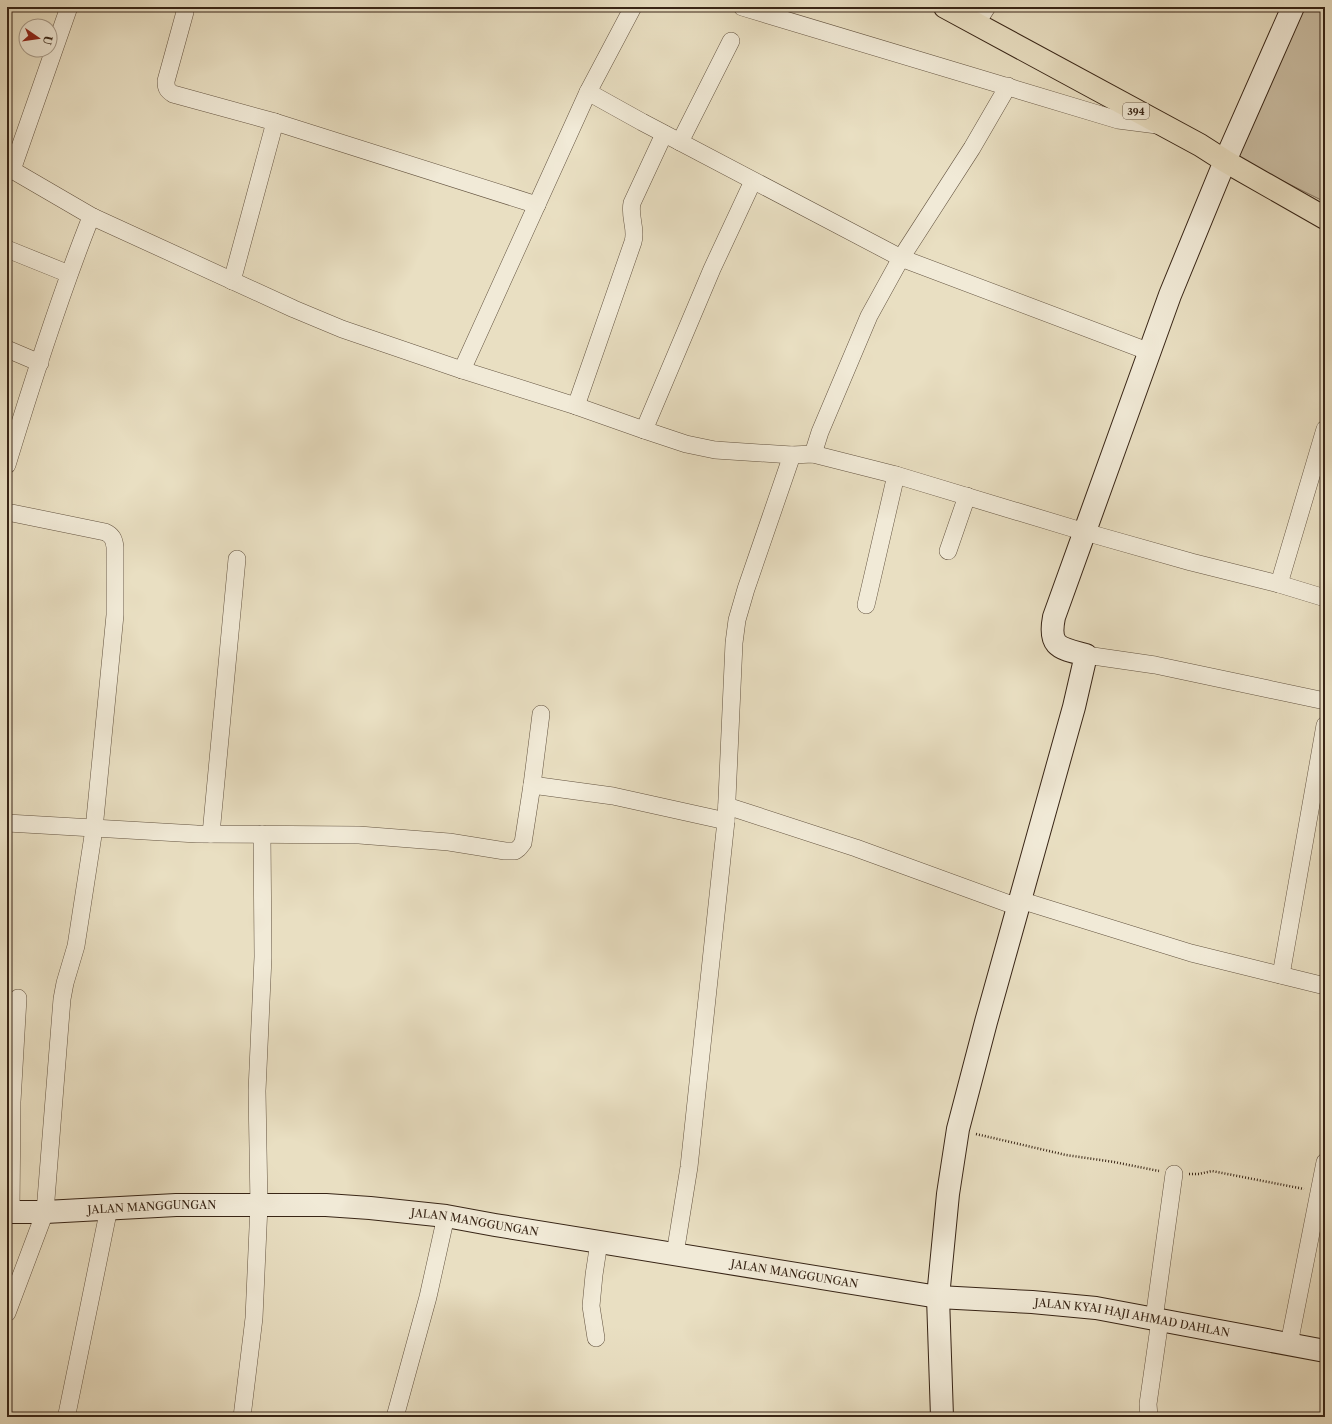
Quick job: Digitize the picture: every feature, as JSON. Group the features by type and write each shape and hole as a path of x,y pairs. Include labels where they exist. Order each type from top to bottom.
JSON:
{"main road":[{"name":"394","path":"945,7 982,16 1163,126 1200,145 1225,161 1325,218"}],"street":[{"path":"69,7 9,168 93,217 283,304 342,329 686,444 715,450 792,456 813,454 896,475 1085,532 1191,562 1279,584 1325,598"},
{"path":"185,7 185,12 166,81 168,91 275,122 537,204"},
{"path":"462,370 588,92 633,7"},
{"path":"742,7 1118,120 1163,126"},
{"path":"1293,7 1225,161 1170,295 1054,617 1052,627 1053,639 1057,645 1086,655 1155,665 1325,701"},
{"path":"680,142 731,41"},
{"path":"813,454 820,432 869,316 901,258 978,138 1008,86"},
{"path":"588,92 664,134 901,258 1150,352"},
{"path":"232,281 275,122"},
{"path":"576,406 635,237 631,209 632,203 664,134"},
{"path":"644,430 712,269 753,181"},
{"path":"7,465 23,411 69,274 89,222 93,217"},
{"path":"7,249 69,274"},
{"path":"7,349 40,363"},
{"path":"1279,584 1325,429"},
{"path":"675,1254 689,1167 726,814 734,643 737,620 746,589 792,456"},
{"path":"866,605 896,475"},
{"path":"948,551 967,496"},
{"path":"7,512 105,532 114,540 115,546 115,615 94,829 76,946 62,999 44,1212 7,1313"},
{"path":"211,834 238,559"},
{"path":"942,1417 938,1297 948,1194 958,1130 988,1014 1072,714 1086,655"},
{"path":"7,823 94,829 211,834 359,835 449,842 505,851 515,851 520,848 523,843 541,714"},
{"path":"1281,976 1325,725"},
{"path":"532,785 726,814 856,848 1019,903 1191,953 1325,986"},
{"path":"242,1417 254,1318 259,1205 257,1091 263,957 262,834"},
{"path":"9,1212 12,1102 18,998"},
{"path":"1289,1344 1325,1162"},
{"path":"1149,1417 1148,1404 1174,1174"},
{"name":"JALAN MANGGUNGAN","path":"9,1212 44,1212 176,1205 259,1205 333,1206 446,1216 938,1297"},
{"path":"67,1414 109,1208"},
{"path":"395,1417 428,1297 446,1216"},
{"path":"596,1338 592,1306 594,1275 599,1242"},
{"name":"JALAN KYAI HAJI AHMAD DAHLAN","path":"938,1297 1096,1308 1325,1351"}],"path":[{"path":"958,1130 1066,1154 1174,1174 1199,1174 1212,1171 1319,1192"}],"shaded area":[{"path":"1302,7 1325,7 1325,202 1237,158"}]}
